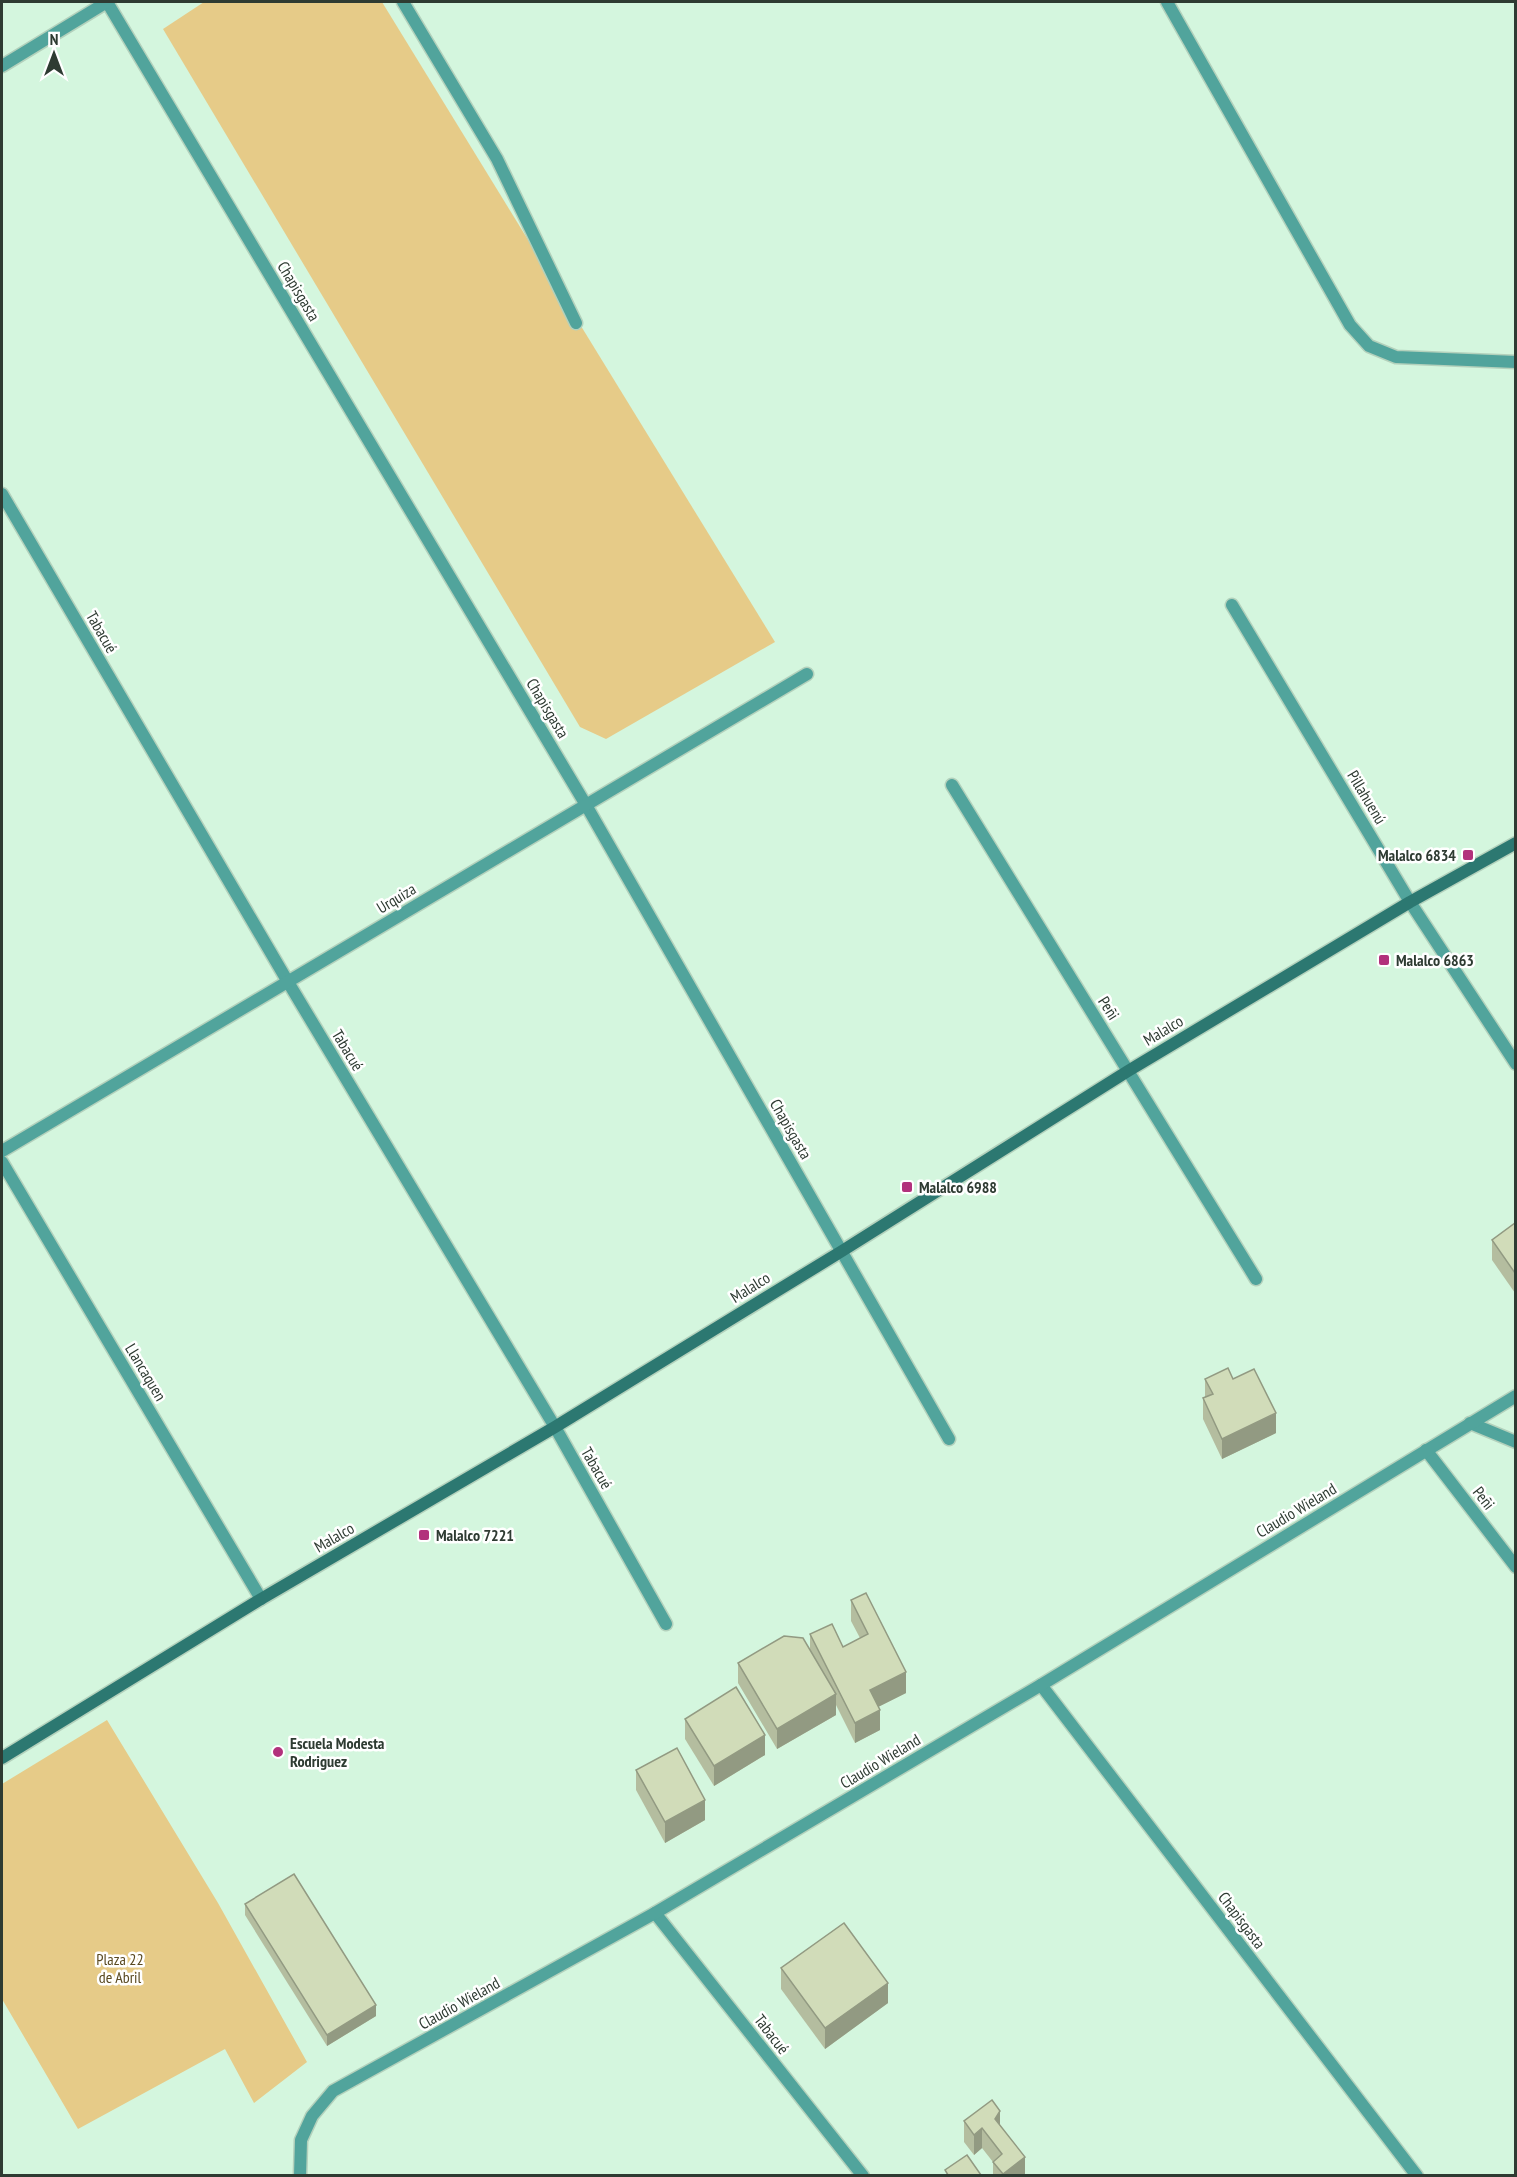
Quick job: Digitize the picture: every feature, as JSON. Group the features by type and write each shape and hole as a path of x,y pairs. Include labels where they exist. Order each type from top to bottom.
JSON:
{"main road":[{"name":"Malalco","path":"2,1758 261,1599 555,1427 842,1251 1128,1071 1410,902 1515,843"}],"street":[{"path":"2,66 107,2"},
{"name":"Chapisgasta","path":"107,2 586,805 949,1439"},
{"path":"403,2 497,159 576,323"},
{"path":"1170,3 1350,326 1369,346 1396,357 1515,362"},
{"name":"Tabacué","path":"2,494 288,982 555,1427 666,1623"},
{"name":"Pillahuenú","path":"1232,605 1410,902 1515,1064"},
{"name":"Urquiza","path":"2,1151 807,674"},
{"name":"Peñi","path":"952,785 1257,1279"},
{"name":"Llancaquen","path":"2,1162 261,1599"},
{"name":"Claudio Wieland","path":"300,2175 301,2140 312,2116 333,2091 656,1913 1041,1685 1515,1396"},
{"path":"1470,1423 1515,1442"},
{"name":"Peñi","path":"1426,1450 1515,1567"},
{"name":"Chapisgasta","path":"1041,1685 1417,2175"},
{"name":"Tabacué","path":"656,1913 863,2175"}],"green space":[{"path":"204,2 382,2 775,642 606,739 580,727 163,29"},
{"name":"Plaza 22 de Abril","path":"107,1720 218,1903 307,2062 254,2103 225,2049 78,2129 2,1999 2,1784"}],"building":[{"path":"1515,1223 1515,1273 1492,1240"},
{"path":"1228,1368 1233,1379 1254,1369 1276,1413 1222,1439 1203,1398 1213,1394 1205,1379"},
{"path":"866,1593 906,1672 870,1690 880,1710 855,1723 810,1634 832,1624 843,1647 868,1634 851,1600"},
{"path":"784,1636 803,1638 836,1694 777,1729 738,1663"},
{"path":"736,1687 765,1735 714,1766 685,1719"},
{"path":"677,1748 705,1800 665,1822 636,1770"},
{"path":"294,1874 376,2005 327,2035 245,1904"},
{"path":"844,1923 888,1983 825,2028 781,1968"},
{"path":"992,2100 1000,2111 995,2119 1025,2157 1003,2174 993,2162 1002,2154 982,2128 974,2135 964,2121"},
{"path":"967,2155 981,2175 948,2175 945,2170"}],"place":[{"name":"Malalco 6834","path":"1468,855"},
{"name":"Malalco 6863","path":"1384,960"},
{"name":"Malalco 6988","path":"907,1187"},
{"name":"Malalco 7221","path":"424,1535"},
{"name":"Escuela Modesta Rodriguez","path":"278,1752"}]}
